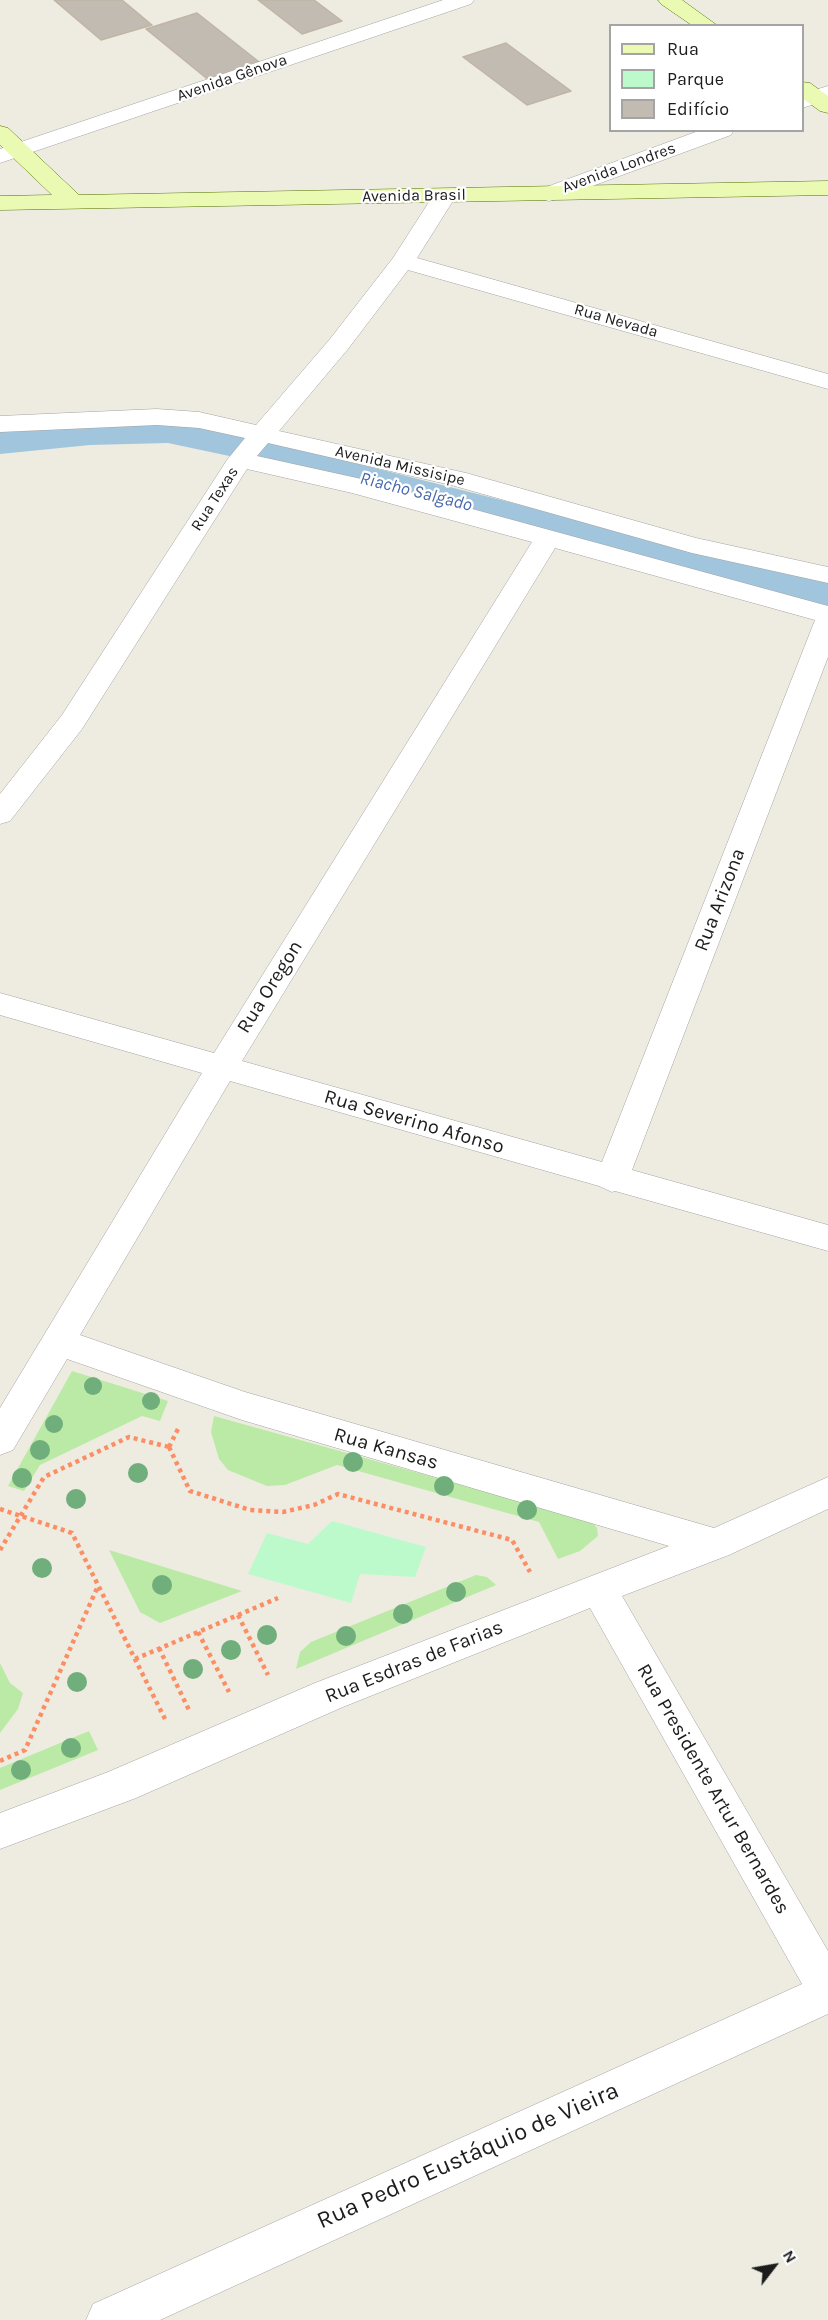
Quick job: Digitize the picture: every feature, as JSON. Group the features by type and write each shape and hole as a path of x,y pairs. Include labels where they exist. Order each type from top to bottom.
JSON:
{"street":[{"name":"Avenida Gênova","path":"10,153 464,0"},
{"path":"668,0 705,24"},
{"name":"Avenida Londres","path":"549,194 718,132"},
{"path":"0,133 10,153 74,203"},
{"name":"Avenida Brasil","path":"0,203 828,188"},
{"name":"Rua Texas","path":"0,814 72,722 241,458 339,344 403,261 444,196"},
{"name":"Rua Nevada","path":"403,261 828,382"},
{"name":"Avenida Missisipe","path":"0,424 157,417 200,420 262,432 457,479 692,545 828,575"},
{"name":"Avenida Missisipe","path":"241,458 357,486 828,615"},
{"name":"Rua Oregon","path":"0,1440 222,1066 547,538"},
{"name":"Rua Arizona","path":"612,1179 828,621"},
{"name":"Rua Severino Afonso","path":"0,1004 612,1179 828,1238"},
{"name":"Rua Kansas","path":"60,1342 242,1406 716,1544"},
{"name":"Rua Esdras de Farias","path":"0,1831 122,1785 329,1695 598,1588 716,1544 828,1492"},
{"name":"Rua Presidente Artur Bernardes","path":"598,1588 828,1991"},
{"name":"Rua Pedro Eustáquio de Vieira","path":"109,2320 828,1991"}],"path":[{"path":"0,1550 44,1477 129,1437 169,1447 190,1491 250,1510 283,1512 314,1504 338,1494 512,1540 533,1576"},
{"path":"0,1509 72,1533 169,1727"},
{"path":"0,1761 25,1750 98,1586"},
{"path":"135,1659 278,1598"},
{"path":"238,1615 273,1684"},
{"path":"198,1632 233,1700"},
{"path":"159,1648 193,1717"}],"green space":[{"path":"72,1371 168,1401 160,1421 142,1416 40,1465 24,1491 8,1486"},
{"path":"214,1416 591,1521 597,1528 598,1536 580,1551 558,1559 539,1522 337,1465 285,1485 267,1486 228,1470 219,1459 211,1432"},
{"path":"332,1521 426,1547 415,1577 360,1574 351,1603 248,1574 267,1533 308,1544"},
{"path":"109,1550 242,1591 160,1623 140,1612"},
{"path":"476,1575 487,1577 496,1585 296,1669 300,1652 311,1642"},
{"path":"0,1663 10,1683 23,1693 18,1709 0,1733"},
{"path":"89,1731 98,1750 0,1790 0,1768"}],"building":[{"path":"54,0 122,0 152,25 101,40"},
{"path":"258,0 314,0 342,21 302,34"},
{"path":"197,13 263,65 211,82 146,29"},
{"path":"506,43 571,91 527,105 463,57"}],"waterway":[{"name":"Riacho Salgado","path":"0,442 90,433 168,431 236,445 802,589 828,593"}]}
